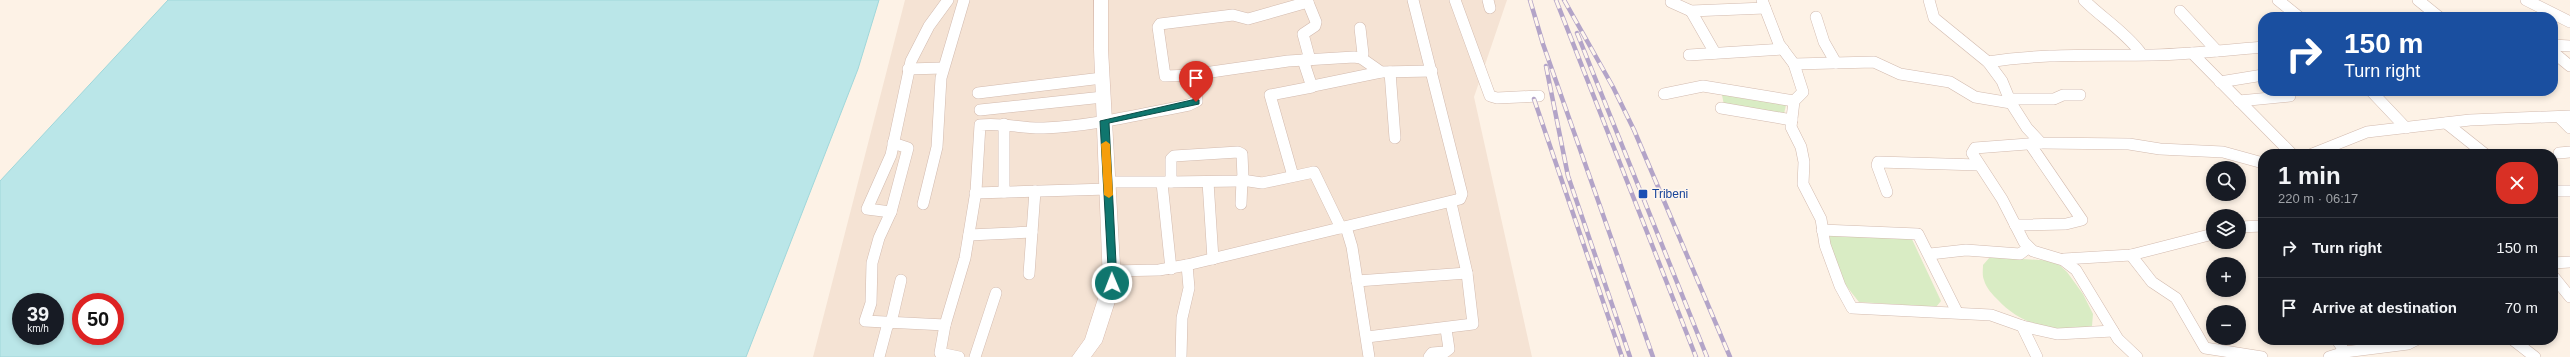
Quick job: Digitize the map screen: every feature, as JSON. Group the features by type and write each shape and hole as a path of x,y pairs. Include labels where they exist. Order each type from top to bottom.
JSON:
{"main road":[{"path":"1081,357 1093,342 1112,283 1102,78 1101,0"}],"street":[{"path":"891,212 867,209 888,163 908,69 927,30 948,0"},
{"path":"923,204 937,147 938,104 943,68 964,0"},
{"path":"1112,271 1171,269 1451,204 1460,199 1462,194 1413,0"},
{"path":"1455,0 1490,96 1497,98 1539,96"},
{"path":"1929,0 1934,18 1988,62 2002,81 2010,101 2027,128 2041,143"},
{"path":"2084,0 2128,36 2140,52"},
{"path":"2278,0 2293,12"},
{"path":"2418,0 2433,12"},
{"path":"2526,0 2550,12"},
{"path":"1312,86 1306,60 1304,34 1305,31 1315,26 1316,22 1307,1 1248,19 1233,15 1160,24 1158,28 1165,76 1195,75 1306,60 1361,58 1385,72"},
{"path":"1671,2 1691,11 1764,4 1783,49 1789,60 1794,64 1874,62 1900,74 1950,82 1975,97 2010,101 2051,99 2063,95 2080,95"},
{"path":"1691,11 1715,53"},
{"path":"2180,11 2217,51"},
{"path":"2558,16 2570,22"},
{"path":"1816,17 1824,42 1836,63"},
{"path":"1360,28 1363,54 1361,58"},
{"path":"2558,45 2570,46"},
{"path":"1988,62 2030,56 2078,56 2140,52 2152,55 2258,48"},
{"path":"1689,55 1783,49"},
{"path":"2192,53 2287,149"},
{"path":"2558,56 2570,66"},
{"path":"1664,94 1703,86 1794,101 1801,97 1803,88 1794,70 1794,64"},
{"path":"908,69 943,68"},
{"path":"1293,176 1270,95 1312,86 1376,76 1385,72 1432,71"},
{"path":"1385,72 1395,138"},
{"path":"959,357 940,353 945,325 962,268 969,234 975,193 979,126 1004,124 1043,128 1104,121 1192,104 1198,98 1195,75"},
{"path":"2220,82 2258,77"},
{"path":"978,93 1102,78"},
{"path":"2239,101 2290,96"},
{"path":"2376,96 2406,128"},
{"path":"980,110 1103,98"},
{"path":"1794,101 1791,130 1801,147 1804,162 1803,184 1821,219 1822,238 1840,286 1852,308 1957,312 1991,315 2022,326 2057,334 2113,332"},
{"path":"1721,108 1792,120"},
{"path":"2323,149 2355,135 2446,124 2565,116 2570,128"},
{"path":"1004,124 1004,192"},
{"path":"2446,124 2478,149"},
{"path":"893,143 908,148 891,212 879,238 872,263 871,303 865,322 945,325"},
{"path":"2206,236 2131,255 2064,259 2039,253 2028,248 1999,193 1972,153 1972,149 2041,143 2129,144 2175,151 2223,152 2258,162"},
{"path":"2015,225 2066,224 2082,220 2030,144"},
{"path":"1171,269 1166,183 1171,159 1174,156 1238,152 1242,154 1241,204"},
{"path":"1887,192 1877,165 1878,162 1979,165"},
{"path":"975,193 1035,191 1108,185 1242,180 1262,183 1315,173 1352,247 1368,336 1369,357"},
{"path":"1208,182 1213,259"},
{"path":"1029,274 1035,191"},
{"path":"2558,191 2570,191"},
{"path":"1368,336 1446,329 1473,324 1467,273 1451,204"},
{"path":"2246,227 2258,226"},
{"path":"1822,230 1918,234 1930,254 1957,312"},
{"path":"969,234 1032,232"},
{"path":"1930,254 1966,250 2020,254 2028,248"},
{"path":"2131,255 2152,282 2176,298 2205,348 2213,351 2262,357"},
{"path":"2064,259 2082,278 2113,332 2123,345 2137,357"},
{"path":"2558,263 2570,262"},
{"path":"1181,357 1182,318 1189,288 1187,265"},
{"path":"1357,281 1467,273"},
{"path":"879,357 901,280"},
{"path":"2558,282 2570,297"},
{"path":"975,357 996,293"},
{"path":"2022,326 2037,357"},
{"path":"1429,357 1432,353 1445,352 1449,349 1446,329"},
{"path":"2340,345 2345,352"},
{"path":"2329,357 2345,352 2400,345"},
{"path":"2519,345 2535,357"}],"shaded area":[{"path":"905,0 1507,0 1474,97 1532,357 813,357"}],"green space":[{"path":"1721,90 1787,101 1783,118 1725,110"},
{"path":"1827,230 1910,235 1941,301 1936,307 1859,302 1840,276 1831,252"},
{"path":"1990,257 2055,261 2067,272 2083,294 2093,314 2092,326 2079,329 2054,329 2030,322 2018,316 1998,300 1986,286 1983,277 1983,265"}],"water":[{"path":"168,0 879,0 858,69 746,357 0,357 0,181"}],"railway":[{"path":"1530,0 1543,44 1653,357"},
{"path":"1556,0 1696,357"},
{"path":"1564,0 1613,87 1634,130 1730,357"},
{"path":"1577,33 1707,357"},
{"path":"1546,66 1568,176 1630,357"},
{"path":"1534,99 1622,357"}],"slow traffic":[{"path":"1106,144 1109,195"}],"place":[{"name":"Tribeni","path":"1643,194"}],"route":[{"path":"1112,283 1112,253 1104,121 1188,105 1196,102"}]}
